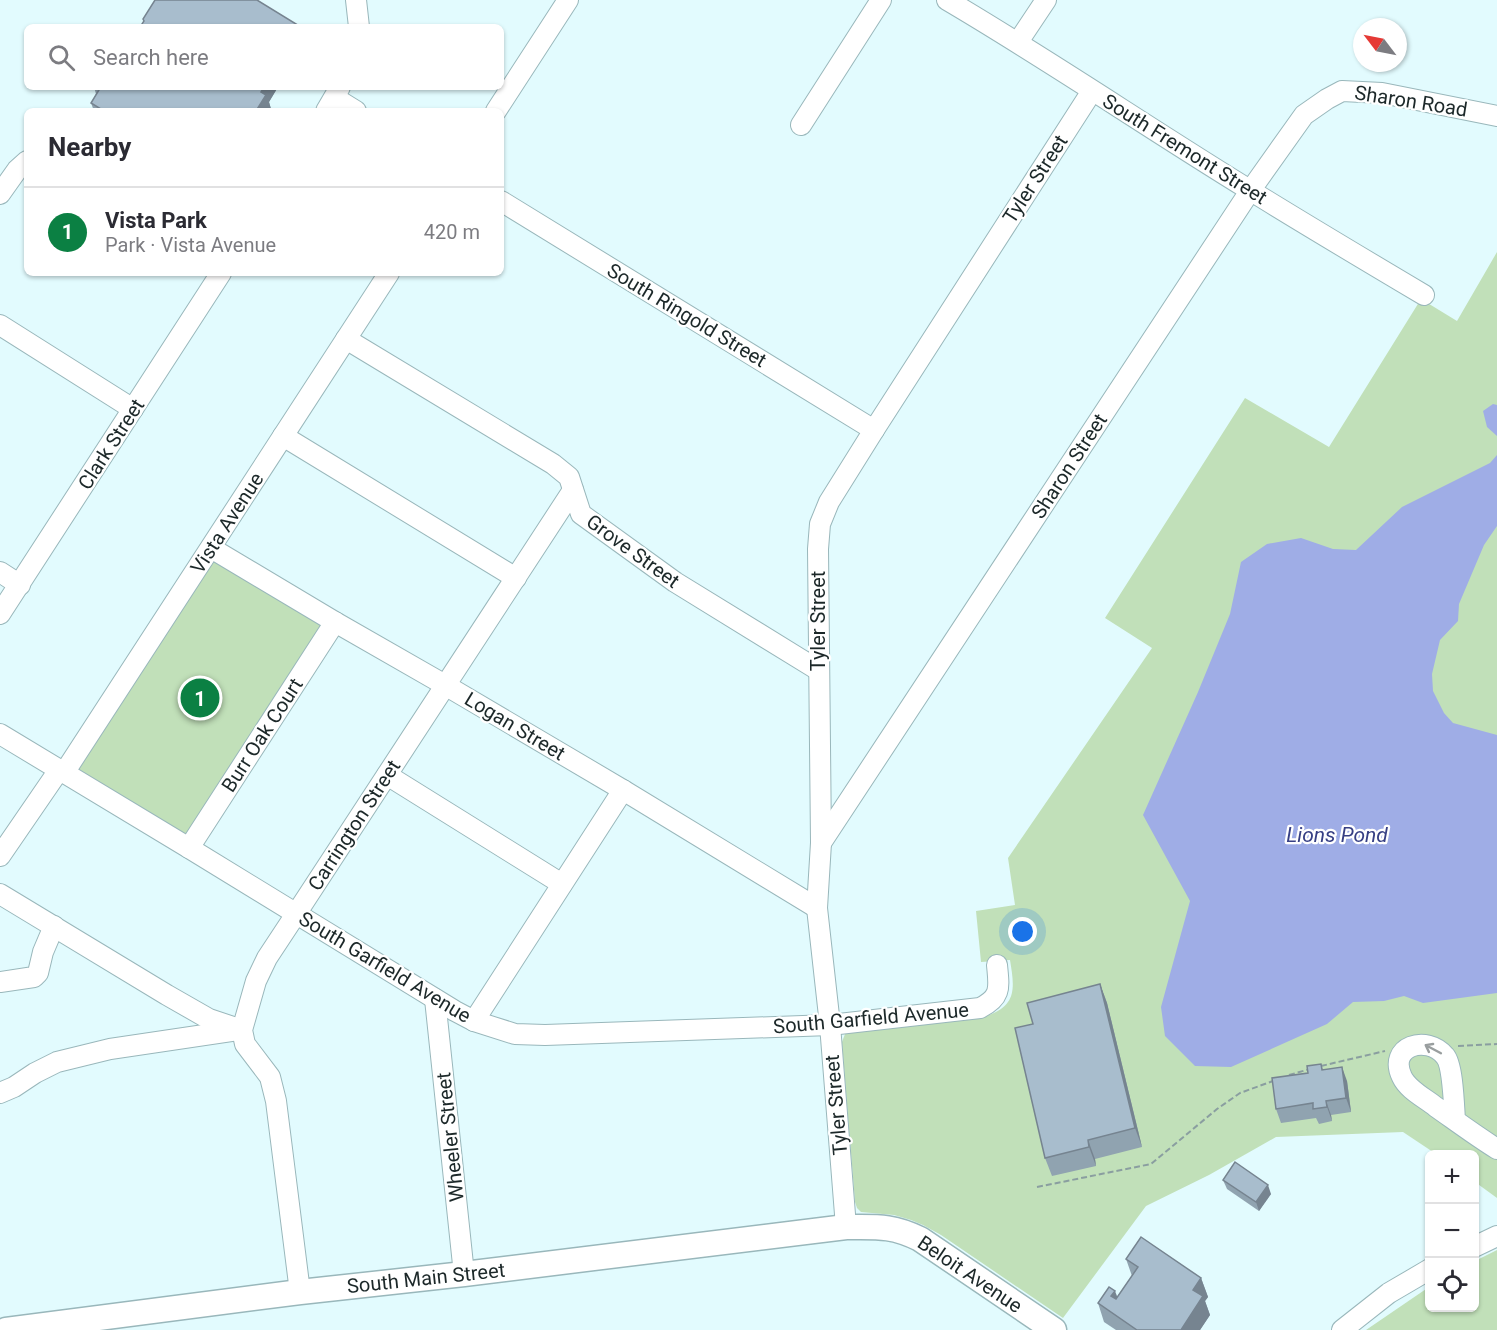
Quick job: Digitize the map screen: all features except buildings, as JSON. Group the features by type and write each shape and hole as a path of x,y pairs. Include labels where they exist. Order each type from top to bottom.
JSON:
{"main road":[{"name":"South Main Street","path":"6,1330 300,1292 846,1227"},
{"name":"Beloit Avenue","path":"846,1227 882,1227 912,1235 1054,1330"}],"street":[{"path":"356,0 359,24"},
{"path":"498,108 568,0"},
{"path":"801,125 881,0"},
{"name":"South Fremont Street","path":"947,0 1018,42 1250,191 1424,295"},
{"path":"1018,42 1046,0"},
{"name":"Tyler Street","path":"846,1227 830,1025 817,908 821,843 818,549 820,524 829,502 874,429 1092,91"},
{"name":"Sharon Road","path":"1327,99 1342,91 1382,93 1497,116"},
{"path":"334,99 350,108"},
{"name":"Sharon Street","path":"821,843 1250,191 1304,115 1327,99"},
{"path":"0,194 24,164"},
{"name":"South Ringold Street","path":"504,203 874,429"},
{"name":"Clark Street","path":"0,614 21,585 219,276"},
{"name":"Vista Avenue","path":"0,855 62,771 211,548 387,276"},
{"path":"0,325 134,409"},
{"name":"Grove Street","path":"346,339 553,464 569,477 581,514 675,582 819,670"},
{"path":"283,436 516,578"},
{"name":"Carrington Street","path":"242,1030 256,981 267,958 573,490"},
{"name":"Logan Street","path":"211,548 623,790 817,908"},
{"path":"0,572 21,585"},
{"name":"Burr Oak Court","path":"189,848 335,622"},
{"name":"South Garfield Avenue","path":"0,734 435,999 474,1021 515,1035 830,1025 980,1008 992,1002 997,994 999,982 997,965"},
{"path":"387,775 562,884"},
{"path":"474,1021 623,790"},
{"path":"0,894 167,995 209,1018 242,1030"},
{"path":"0,982 34,977 38,973 43,952 54,926"},
{"name":"Wheeler Street","path":"435,999 464,1274"},
{"path":"0,1093 57,1062 99,1051 242,1030"},
{"path":"242,1030 245,1044 270,1077 276,1101 300,1292"},
{"path":"1455,1120 1450,1066 1446,1057 1436,1049 1424,1044 1406,1049 1398,1064 1408,1086 1455,1120 1497,1149"},
{"path":"1479,1245 1497,1236"},
{"path":"1342,1330 1389,1293 1425,1272"}],"path":[{"path":"1430,1046 1497,1044"},
{"path":"1283,1078 1312,1068 1380,1052 1406,1049"},
{"path":"1036,1187 1151,1164 1217,1109 1240,1093 1273,1081"}],"green space":[{"path":"1497,252 1497,1198 1479,1185 1479,1150 1430,1150 1403,1132 1276,1137 1209,1175 1146,1206 1063,1318 923,1225 894,1215 861,1212 857,1208 842,1042 845,1034 989,1015 1005,1006 1009,1000 1013,986 1010,960 981,962 976,911 1015,905 1008,858 1152,648 1105,618 1245,398 1329,447 1421,299 1457,321"},
{"path":"211,548 335,622 189,848 64,773"},
{"path":"1497,1250 1497,1330 1366,1330 1425,1290 1425,1312 1479,1312 1479,1259"}],"water":[{"path":"1493,404 1497,405 1497,436 1487,427 1483,411"},
{"name":"Lions Pond","path":"1497,455 1497,526 1484,545 1459,604 1458,621 1440,640 1432,674 1433,691 1444,713 1453,723 1497,735 1497,993 1423,1003 1404,996 1384,1001 1353,1002 1327,1024 1231,1067 1195,1066 1165,1036 1161,1007 1190,901 1143,815 1230,614 1241,562 1267,544 1301,538 1333,549 1356,550 1402,507 1490,463"}],"place":[{"name":"Vista Park","path":"200,698"}]}
